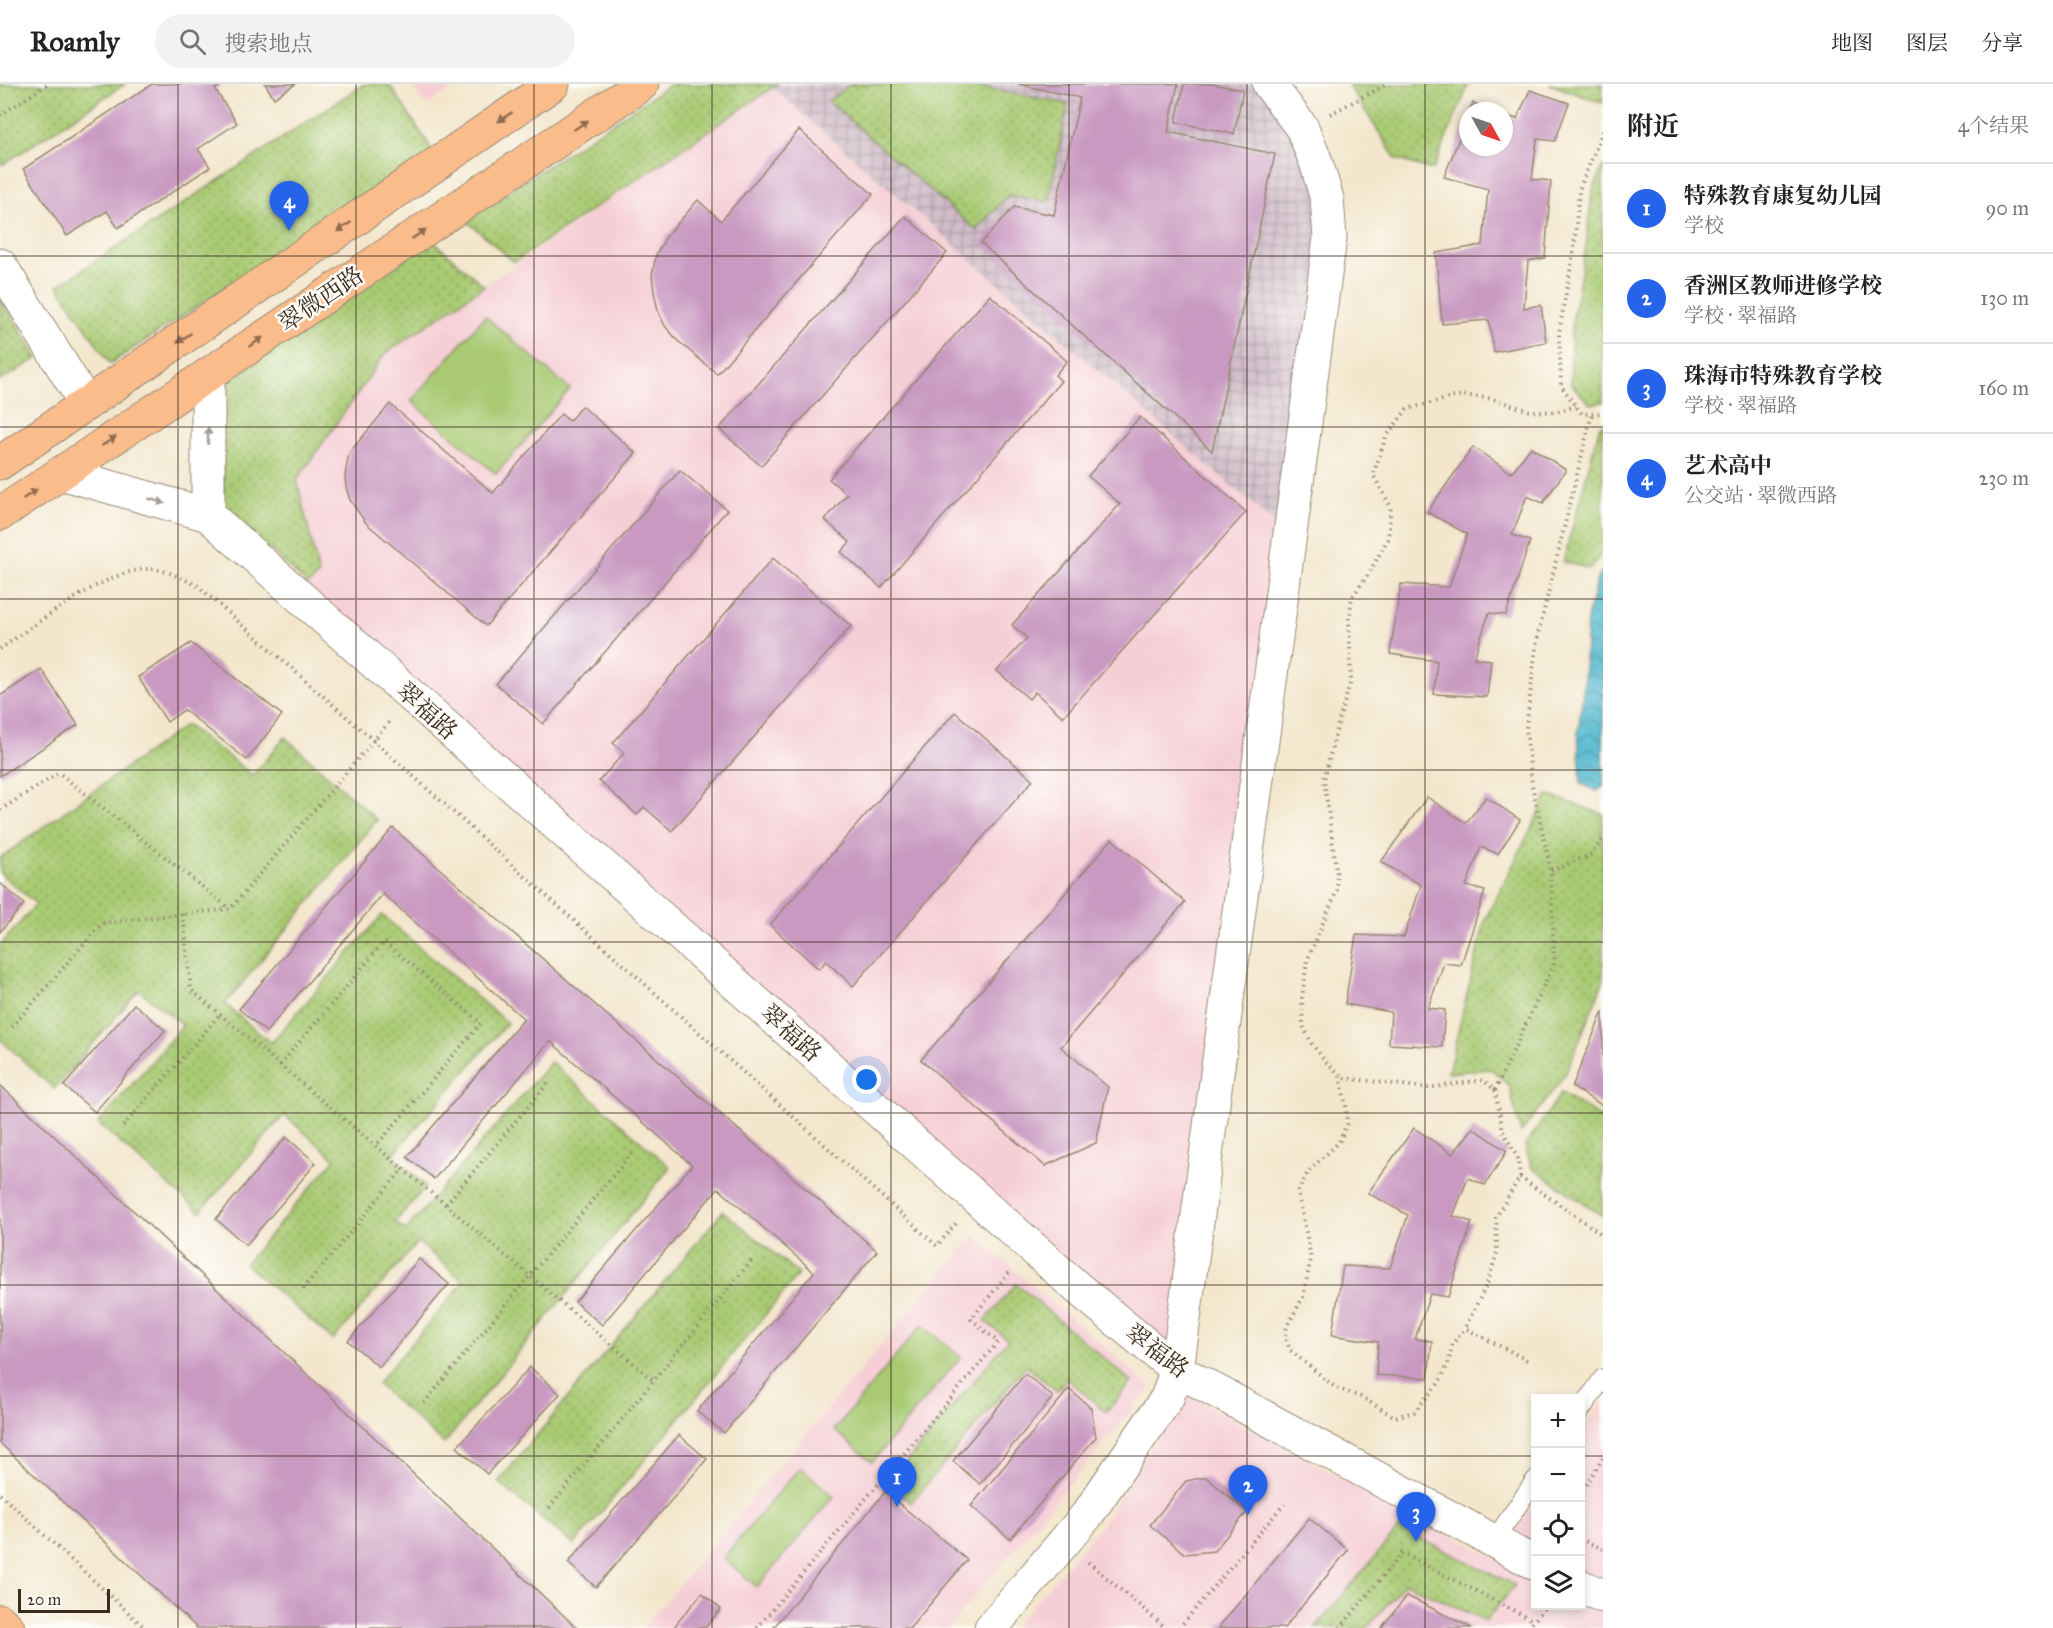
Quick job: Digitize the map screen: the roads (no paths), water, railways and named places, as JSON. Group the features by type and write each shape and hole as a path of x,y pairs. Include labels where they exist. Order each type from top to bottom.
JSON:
{"main road":[{"name":"翠微西路","path":"0,463 553,84"},
{"name":"翠微西路","path":"0,514 642,84"},
{"path":"0,1621 8,1628"}],"street":[{"path":"991,1628 1087,1515 1167,1398 1177,1370 1330,238 1327,199 1316,162 1302,128 1269,84"},
{"path":"0,266 86,404"},
{"path":"61,473 208,515 208,375"},
{"name":"翠福路","path":"208,515 1031,1247 1177,1370 1531,1561"},
{"path":"1585,1588 1603,1596"}],"lane":[{"path":"1585,1405 1603,1378"},
{"path":"1493,1542 1531,1486"}],"water":[{"path":"1603,570 1603,787 1597,791 1581,784 1578,732 1584,685 1587,619 1597,579"}],"place":[{"name":"艺术高中","path":"289,231"},
{"name":"特殊教育康复幼儿园","path":"897,1507"},
{"name":"香洲区教师进修学校","path":"1248,1515"},
{"name":"珠海市特殊教育学校","path":"1416,1542"}]}
